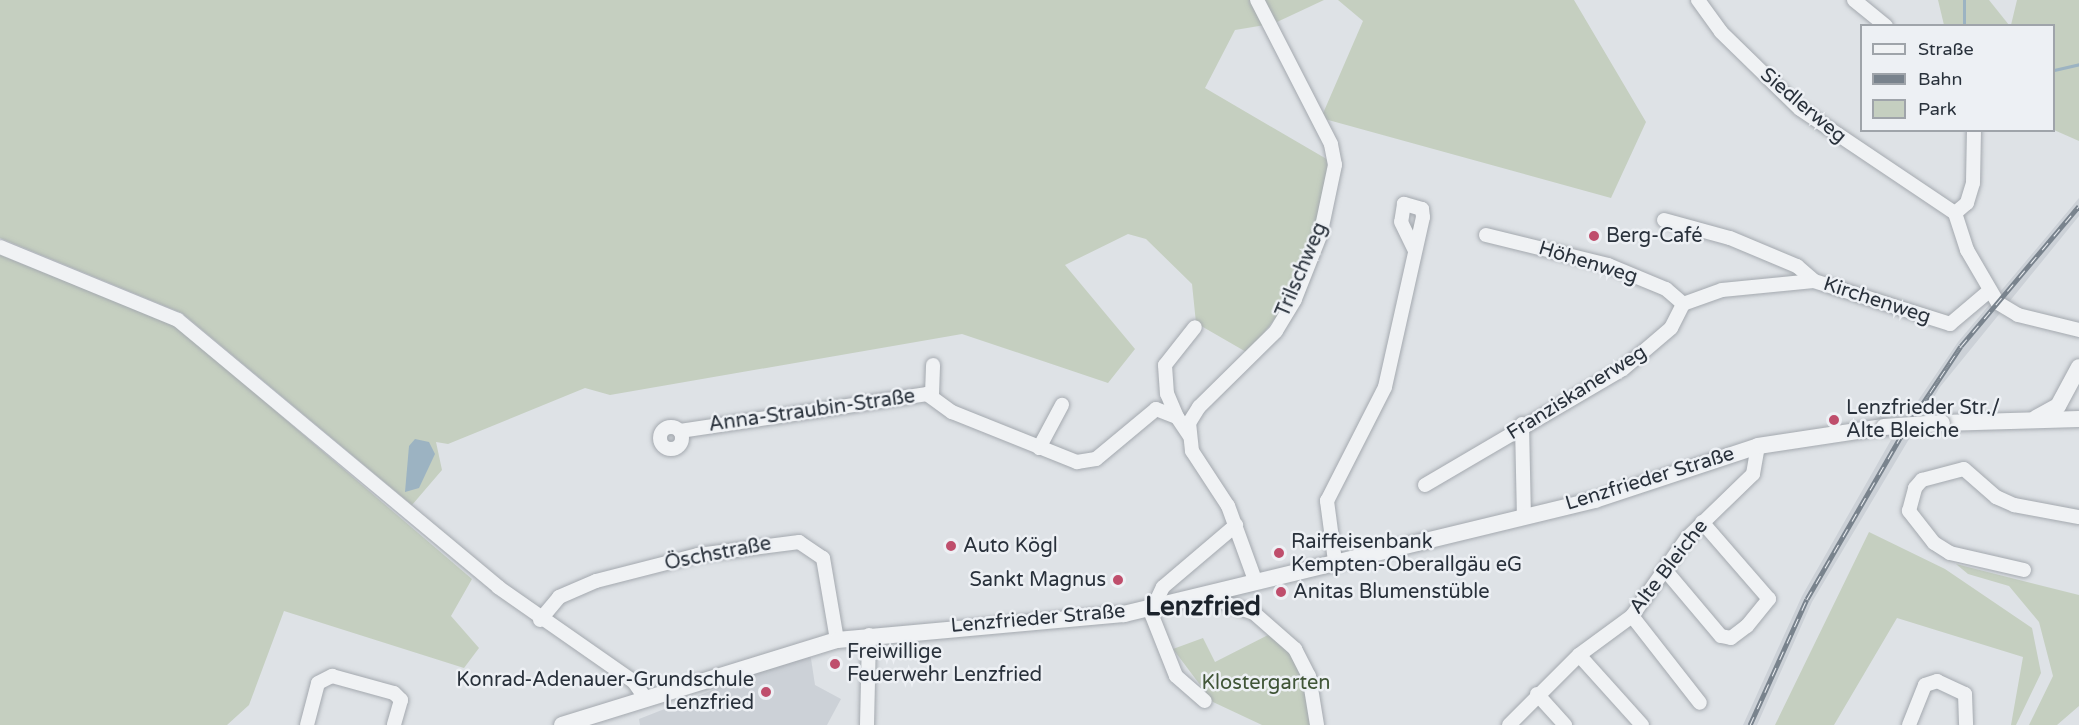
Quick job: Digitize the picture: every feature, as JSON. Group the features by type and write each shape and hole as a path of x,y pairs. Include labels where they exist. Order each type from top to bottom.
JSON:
{"street":[{"name":"Trilschweg","path":"1188,435 1199,407 1276,331 1290,307 1332,192 1331,144 1257,0"},
{"name":"Siedlerweg","path":"1698,0 1721,32 1800,109 1954,213"},
{"path":"1854,0 1884,24"},
{"path":"1974,132 1973,183 1967,203 1954,213 1989,291 2018,315 2079,330"},
{"path":"1664,220 1749,246 1797,266 1814,281"},
{"name":"Höhenweg","path":"1486,235 1608,265 1666,289 1683,304"},
{"path":"0,247 178,320 540,620 634,682 646,699"},
{"path":"1335,561 1327,501 1385,387 1415,251"},
{"name":"Kirchenweg","path":"1683,304 1722,290 1814,281 1950,324 1989,291"},
{"name":"Franziskanerweg","path":"1425,485 1486,452 1522,424 1623,369 1671,328 1683,304"},
{"path":"1195,327 1165,365 1167,394 1188,435 1192,451 1236,525 1255,579"},
{"path":"932,395 933,364"},
{"path":"2033,420 2058,406 2079,367"},
{"name":"Anna-Straubin-Straße","path":"680,431 932,395 952,412 1039,448 1087,463 1146,413 1156,409 1177,417"},
{"path":"1039,448 1062,405"},
{"name":"Lenzfrieder Straße","path":"562,725 837,640 1152,607 1255,579 1647,485 1758,446 1884,427 2079,419"},
{"path":"1522,424 1524,516"},
{"name":"Alte Bleiche","path":"1509,725 1537,693 1579,655 1632,616 1702,522 1753,474 1758,446"},
{"path":"2024,570 1950,553 1934,543 1909,511 1915,488 1922,480 1964,469 1996,497 2014,505 2079,517"},
{"path":"1666,571 1720,636 1731,638 1747,626 1769,599 1702,522"},
{"path":"1204,701 1176,676 1152,607 1163,586 1236,525"},
{"name":"Öschstraße","path":"540,620 559,597 597,581 698,555 799,542 823,558 837,640"},
{"path":"1225,603 1278,629 1295,650 1309,676 1317,725"},
{"path":"1632,616 1700,703"},
{"path":"867,725 869,635"},
{"path":"1579,655 1642,725"},
{"path":"307,725 318,683 332,676 394,693 401,700 394,725"},
{"path":"1909,725 1925,685 1937,681 1965,693 1966,725"},
{"path":"1537,693 1565,725"}],"shaded area":[{"path":"2079,198 2079,216 1940,387 1812,602 1757,725 1743,725 1802,596 1891,440 1958,342"},
{"name":"Konrad-Adenauer-Grundschule Lenzfried","path":"810,652 815,685 841,699 827,725 640,725 639,719"}],"green space":[{"path":"0,0 1250,0 1265,25 1235,30 1205,88 1330,161 1317,235 1292,297 1248,353 1196,323 1192,284 1146,239 1128,234 1065,265 1135,349 1108,383 962,334 610,395 585,388 448,444 436,442 442,470 412,505 182,313 0,238"},
{"path":"1262,0 1324,0 1277,22"},
{"path":"1338,0 1574,0 1646,122 1611,198 1321,118 1363,21"},
{"path":"1938,0 1989,0 2008,24 1944,24"},
{"path":"2017,0 2079,0 2079,141 2055,130 2055,24 2011,24"},
{"path":"0,255 175,325 472,579 451,616 479,648 464,668 284,611 249,705 227,725 0,725"},
{"path":"1869,532 1945,569 2032,628 2041,673 2016,725 2011,725 2023,657 1897,618 1834,725 1775,725"},
{"path":"1956,564 2079,595 2079,706 2057,725 2029,725 2053,676 2039,622 2009,586 1968,574"},
{"name":"Klostergarten","path":"1276,631 1306,676 1310,725 1262,725 1213,702 1173,649 1203,638 1215,662"}],"water":[{"path":"415,439 429,442 435,454 419,488 405,492 409,446"}],"waterway":[{"path":"1964,0 1964,24"},
{"path":"2055,70 2079,64"}],"railway":[{"path":"1750,725 1807,599 1900,438 1961,346 2079,206"}],"place":[{"name":"Berg-Café","path":"1594,236"},
{"name":"Lenzfrieder Str./ Alte Bleiche","path":"1834,420"},
{"name":"Auto Kögl","path":"951,546"},
{"name":"Raiffeisenbank Kempten-Oberallgäu eG","path":"1279,553"},
{"name":"Sankt Magnus","path":"1118,580"},
{"name":"Anitas Blumenstüble","path":"1281,592"},
{"name":"Freiwillige Feuerwehr Lenzfried","path":"835,664"},
{"name":"Konrad-Adenauer-Grundschule Lenzfried","path":"766,692"}],"district":[{"name":"Lenzfried","path":"1203,607"}]}
